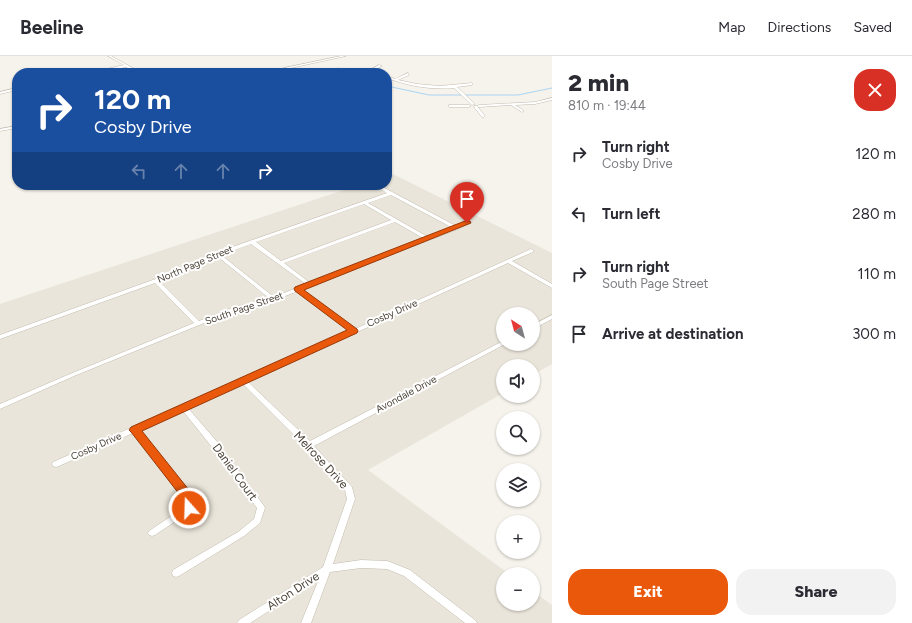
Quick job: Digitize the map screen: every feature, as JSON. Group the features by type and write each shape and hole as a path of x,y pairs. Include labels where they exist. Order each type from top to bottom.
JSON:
{"street":[{"path":"109,56 130,68"},
{"path":"286,68 345,56"},
{"path":"116,68 126,66"},
{"path":"376,68 380,66"},
{"path":"396,80 408,74"},
{"path":"392,79 425,86 455,87 471,84"},
{"path":"455,87 483,116"},
{"path":"0,93 12,90"},
{"path":"450,106 511,104 552,99"},
{"path":"511,104 522,111"},
{"path":"0,130 12,128"},
{"path":"385,190 456,228"},
{"name":"North Page Street","path":"0,336 156,281 177,273 201,260 391,193"},
{"path":"364,202 428,239"},
{"path":"280,263 395,220"},
{"name":"South Page Street","path":"0,407 72,375 198,324 234,310 273,299 467,223"},
{"path":"252,242 310,285"},
{"name":"Cosby Drive","path":"56,464 135,430 531,251"},
{"path":"218,254 273,299"},
{"path":"508,261 552,286"},
{"path":"156,281 198,324"},
{"path":"298,289 354,331"},
{"path":"540,323 552,317"},
{"name":"Avondale Drive","path":"309,445 496,347"},
{"name":"Melrose Drive","path":"244,381 309,445 351,493 351,499 327,569 306,623"},
{"name":"Daniel Court","path":"176,573 241,534 257,521 261,508 215,445 184,408"},
{"path":"135,430 189,498 189,508 152,533"},
{"name":"Alton Drive","path":"242,623 327,569 361,564 387,565 401,570 413,577 472,623"}],"shaded area":[{"path":"393,174 552,253 552,364 540,371 540,359 496,359 496,397 368,470 500,567 496,567 496,611 540,611 540,596 552,605 552,623 0,623 0,304 344,190 392,190"}],"waterway":[{"path":"392,87 429,95 461,95"},
{"path":"466,95 518,95 552,88"}],"route":[{"path":"189,508 189,498 135,430 354,331 298,289 467,223"}]}
